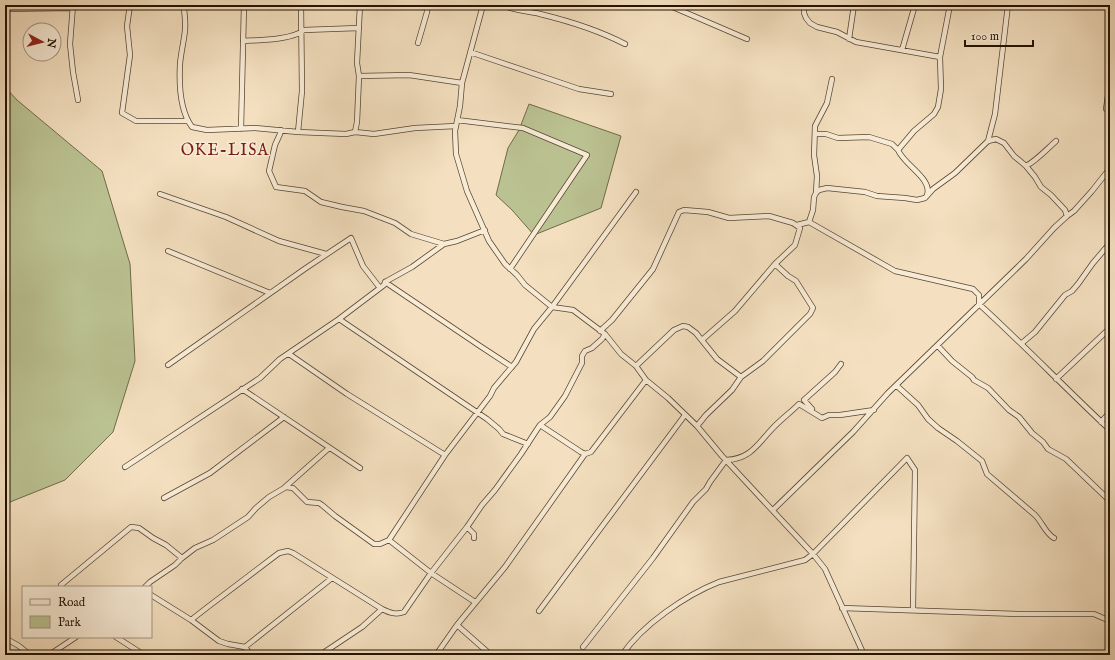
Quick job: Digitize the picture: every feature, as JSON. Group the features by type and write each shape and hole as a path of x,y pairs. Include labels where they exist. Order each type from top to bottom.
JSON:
{"street":[{"path":"130,5 127,26 130,55 122,113 136,121 187,121"},
{"path":"184,5 185,29 180,70 182,96 187,121 192,127 207,130 241,129 346,134 352,134 355,132 374,134 415,128 456,126"},
{"path":"241,129 244,5"},
{"path":"298,132 302,91 301,5"},
{"path":"355,132 357,122 359,76 357,63 360,5"},
{"path":"418,43 428,12 428,5"},
{"path":"503,5 509,8 571,22 607,35 625,44"},
{"path":"668,5 747,39"},
{"path":"804,5 804,13 810,23 817,27 837,32 856,42 940,57"},
{"path":"849,39 854,5"},
{"path":"902,50 915,5"},
{"path":"898,150 914,131 934,114 938,107 941,88 940,57 950,5"},
{"path":"988,141 995,114 1008,5"},
{"path":"5,9 73,6 70,44 78,100"},
{"path":"482,6 462,83 460,106 455,131 456,154 466,191 489,241 505,264 552,308 573,310 605,334 621,354 636,366 646,380 668,398 696,426 813,554 825,569 864,655"},
{"path":"243,41 278,39 304,30 359,28"},
{"path":"470,52 579,89 611,94"},
{"path":"359,76 408,75 462,83"},
{"path":"809,222 813,210 814,196 816,193 817,176 814,155 815,126 827,103 832,79"},
{"path":"1106,109 1110,82"},
{"path":"457,120 523,128 587,155 510,269"},
{"path":"281,130 275,145 269,171 276,187 305,191 321,202 371,213 395,223 411,234 444,244"},
{"path":"815,134 826,134 838,138 869,137 892,144 928,186 926,198"},
{"path":"816,193 819,190 827,188 865,192 877,196 917,200 926,198 933,189 955,173 988,141 996,139 1004,143 1014,156 1026,166 1036,177 1041,187 1065,210 1067,216"},
{"path":"1026,166 1034,163 1039,156 1056,141"},
{"path":"773,510 853,432 1067,216 1074,211 1110,170"},
{"path":"284,488 293,488 307,502 319,503 374,544 380,544 389,540 445,455 512,366 534,329 552,308 636,192"},
{"path":"160,194 226,217 280,241 326,254"},
{"path":"600,331 612,320 653,269 680,212 684,210 708,212 729,218 769,216 797,225 809,222 895,271 974,289 979,295 979,304 1022,343 1056,379 1110,430"},
{"path":"702,340 744,302 775,264 796,245 800,228 797,225"},
{"path":"125,468 260,378 289,354 380,288 385,282 412,267 444,244 458,241 485,230"},
{"path":"168,365 351,238 363,266 380,288"},
{"path":"1022,343 1035,332 1065,296 1078,284 1110,243"},
{"path":"168,252 270,293"},
{"path":"696,426 732,390 741,377 763,361 810,314 813,308 796,281 775,264"},
{"path":"385,282 512,366"},
{"path":"339,319 477,413 499,429 503,434 528,444"},
{"path":"636,366 678,327 683,326 688,327 696,333 717,359 741,377"},
{"path":"1056,379 1110,328"},
{"path":"191,620 283,552 293,553 382,610 395,614 404,612 431,573 467,527 540,426 550,417 565,396 582,363 582,356 585,351 592,348 602,339 605,334"},
{"path":"938,346 952,361 972,376 974,380 988,388 1009,410 1019,417 1048,449 1066,459 1110,501"},
{"path":"289,354 347,394 445,455"},
{"path":"822,418 809,408 804,400 836,372 841,364"},
{"path":"436,655 457,625 505,567 585,454 591,452 646,380"},
{"path":"897,386 918,405 928,419 938,428 982,461 987,474 1035,515 1054,538"},
{"path":"242,389 360,468"},
{"path":"583,647 693,502 706,489 726,460 742,458 756,448 772,429 799,404 822,418"},
{"path":"822,418 829,415 840,415 874,410"},
{"path":"1101,422 1110,412"},
{"path":"539,611 685,415"},
{"path":"164,498 210,473 284,417"},
{"path":"540,426 585,454"},
{"path":"145,586 175,565 195,548 213,540 248,517 256,508 269,497 284,488 329,448"},
{"path":"622,655 645,629 663,614 708,586 804,560 813,554 907,458 915,470 913,609"},
{"path":"61,585 131,526 139,528 166,545 182,558"},
{"path":"467,527 474,534 474,538"},
{"path":"389,540 431,573 476,602"},
{"path":"245,647 332,578"},
{"path":"152,596 191,620 219,641 245,647 251,655"},
{"path":"842,608 913,609 1019,614 1094,614 1110,621"},
{"path":"320,655 362,627 382,610"},
{"path":"457,625 491,655"},
{"path":"5,638 19,646 30,655"},
{"path":"49,655 74,638"},
{"path":"118,638 144,655"}],"green space":[{"path":"5,87 17,100 102,171 130,264 135,361 113,432 65,480 5,504"},
{"path":"529,104 621,136 601,208 534,235 512,210 496,195 508,148 519,130"}],"district":[{"name":"OKE-LISA","path":"225,151"}]}
